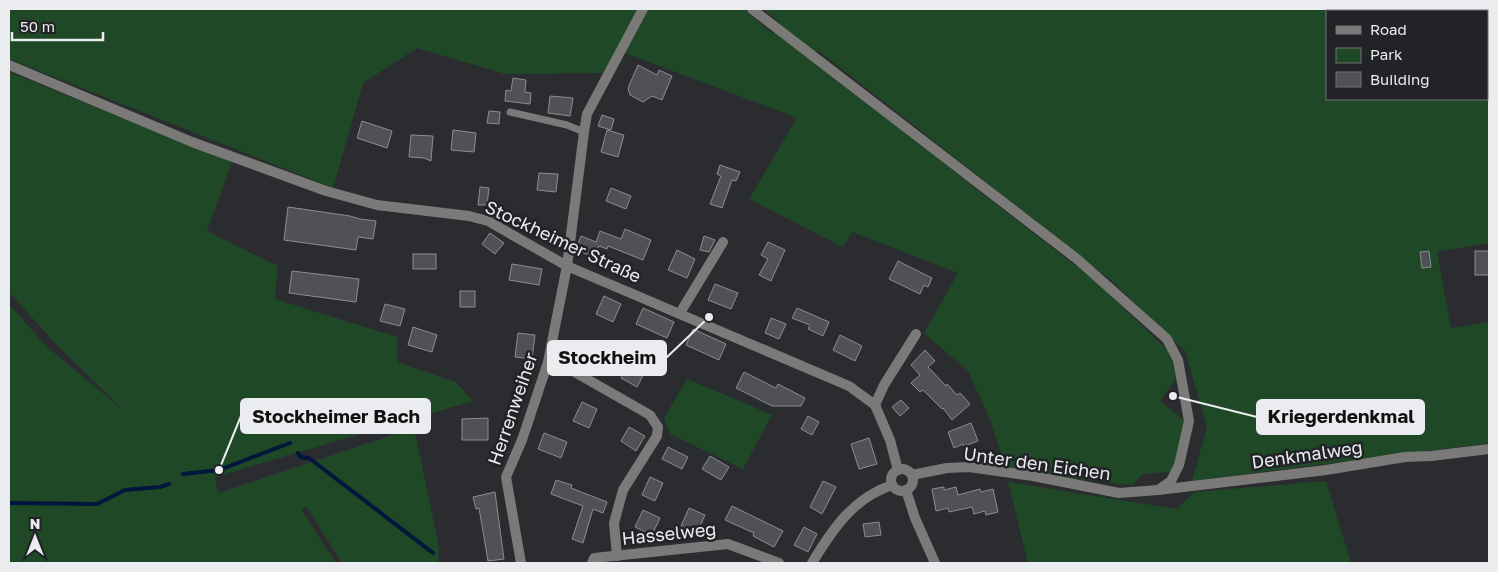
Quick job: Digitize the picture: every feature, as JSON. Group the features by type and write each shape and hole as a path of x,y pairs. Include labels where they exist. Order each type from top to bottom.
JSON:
{"street":[{"name":"Herrenweiher","path":"522,563 506,477 522,440 548,362 567,266 588,114 643,9"},
{"path":"752,9 1077,259 1167,339 1178,360 1189,421 1179,465 1171,480 1158,490"},
{"name":"Stockheimer Straße","path":"9,65 192,142 326,191 377,205 469,216 488,221 567,266 849,386 875,405"},
{"path":"680,313 724,242"},
{"path":"898,470 890,440 875,405 884,385 916,334"},
{"path":"548,362 570,370 650,415 658,427 657,436 623,490 614,523 618,556"},
{"name":"Denkmalweg","path":"1158,490 1326,470 1405,457 1489,449"},
{"name":"Unter den Eichen","path":"912,475 947,468 969,467 1033,476 1119,493 1158,490"},
{"path":"898,470 905,470 912,475 912,483 906,490 896,490 892,484 891,477 898,470"},
{"path":"812,563 829,535 847,512 892,484"},
{"path":"906,490 915,518 935,563"},
{"name":"Hasselweg","path":"592,563 594,558 728,544 779,563"}],"lane":[{"path":"510,112 567,125 584,132"}],"green space":[{"path":"9,9 639,9 604,73 505,74 417,48 363,83 333,188 9,59"},
{"path":"648,9 744,9 773,34 780,23 764,9 1489,9 1489,243 1437,252 1451,328 1488,322 1489,443 1192,481 1207,427 1185,351 1112,281 818,50 808,58 1095,281 1178,360 1176,378 1160,401 1193,428 1181,471 1143,474 1132,485 1077,479 1005,467 990,419 968,371 924,333 958,273 852,232 843,247 749,199 797,118 625,53"},
{"path":"9,72 232,162 207,231 278,266 275,299 397,337 397,362 456,382 473,401 215,477 218,493 414,428 439,547 438,563 342,563 306,506 301,509 336,563 9,563 9,304 47,347 123,410 55,343 9,292"},
{"path":"687,379 772,415 743,469 670,434 664,418"},
{"path":"1326,481 1351,563 1028,563 1008,482 1176,509 1195,492"}],"building":[{"path":"638,65 657,75 659,70 672,76 662,100 652,96 643,102 630,95 628,88"},
{"path":"513,78 526,80 525,92 531,93 530,104 505,101 506,90 511,91"},
{"path":"550,96 573,98 570,116 548,113"},
{"path":"489,111 500,112 499,124 487,123"},
{"path":"602,115 614,119 611,130 598,126"},
{"path":"362,121 392,131 387,148 357,138"},
{"path":"453,130 476,133 474,152 451,150"},
{"path":"607,130 624,135 618,157 601,152"},
{"path":"411,135 433,136 431,161 424,158 409,157"},
{"path":"720,165 740,172 736,181 732,180 722,208 710,204 721,176 717,174"},
{"path":"539,173 558,174 556,192 537,190"},
{"path":"480,187 489,188 487,205 478,205"},
{"path":"611,188 631,196 626,209 606,201"},
{"path":"288,207 376,221 373,239 358,237 356,250 284,240"},
{"path":"625,229 651,240 643,260 608,246 607,249 599,246 594,257 576,250 581,236 596,242 600,231 621,239"},
{"path":"490,233 504,243 495,254 482,244"},
{"path":"704,236 715,240 709,252 700,250"},
{"path":"768,242 785,250 771,281 759,275 768,259 761,255"},
{"path":"677,250 695,259 687,278 668,270"},
{"path":"1429,251 1431,267 1422,268 1420,252"},
{"path":"1475,251 1489,251 1489,275 1475,275"},
{"path":"413,254 436,254 436,269 413,269"},
{"path":"898,261 932,278 928,287 924,285 920,294 889,279"},
{"path":"512,264 542,269 539,285 509,280"},
{"path":"292,271 359,279 356,302 289,293"},
{"path":"715,284 738,293 731,309 708,300"},
{"path":"460,291 475,291 475,307 460,307"},
{"path":"604,296 621,304 613,322 596,314"},
{"path":"385,304 405,309 400,326 380,321"},
{"path":"643,308 674,322 667,338 636,324"},
{"path":"797,308 829,322 823,336 808,329 810,325 792,318"},
{"path":"771,318 786,324 779,339 765,333"},
{"path":"413,327 437,335 432,352 408,345"},
{"path":"693,329 726,344 719,360 686,345"},
{"path":"518,333 535,335 532,359 515,357"},
{"path":"840,335 862,346 855,361 833,350"},
{"path":"925,350 935,361 928,367 946,386 947,384 957,395 960,393 970,404 952,420 943,408 923,390 920,392 911,383 920,375 911,365"},
{"path":"630,363 645,372 637,387 621,378"},
{"path":"744,372 776,388 778,384 805,398 801,406 772,406 736,388"},
{"path":"901,400 909,408 900,416 892,407"},
{"path":"582,402 597,409 589,428 573,421"},
{"path":"808,416 819,422 812,435 801,429"},
{"path":"488,418 488,440 462,440 462,419"},
{"path":"971,423 978,441 954,448 948,432"},
{"path":"629,427 645,436 636,451 621,441"},
{"path":"544,433 567,442 561,458 538,449"},
{"path":"869,438 877,464 859,469 851,444"},
{"path":"668,447 688,457 682,469 662,459"},
{"path":"710,456 729,467 721,480 702,469"},
{"path":"650,477 663,483 655,501 642,495"},
{"path":"556,480 572,485 571,488 607,502 603,513 593,509 583,543 572,539 583,506 551,494"},
{"path":"823,481 836,487 822,514 810,507"},
{"path":"944,487 944,490 956,487 958,495 980,489 981,492 993,489 998,512 986,515 985,511 974,514 972,507 949,512 948,508 936,511 932,489"},
{"path":"495,492 504,559 488,561 479,508 476,509 473,497"},
{"path":"732,506 783,531 774,547 753,536 754,533 725,520"},
{"path":"689,508 705,515 697,533 681,526"},
{"path":"643,510 660,518 652,535 635,527"},
{"path":"879,522 881,535 865,537 863,524"},
{"path":"804,527 817,534 808,552 794,545"}],"waterway":[{"path":"183,474 219,470 290,443"},
{"path":"298,453 301,457 309,458 433,553"},
{"path":"9,503 97,504 125,490 160,487 169,484"}],"place":[{"name":"Stockheim","path":"709,317"},
{"name":"Kriegerdenkmal","path":"1173,396"},
{"name":"Stockheimer Bach","path":"219,470"}]}
